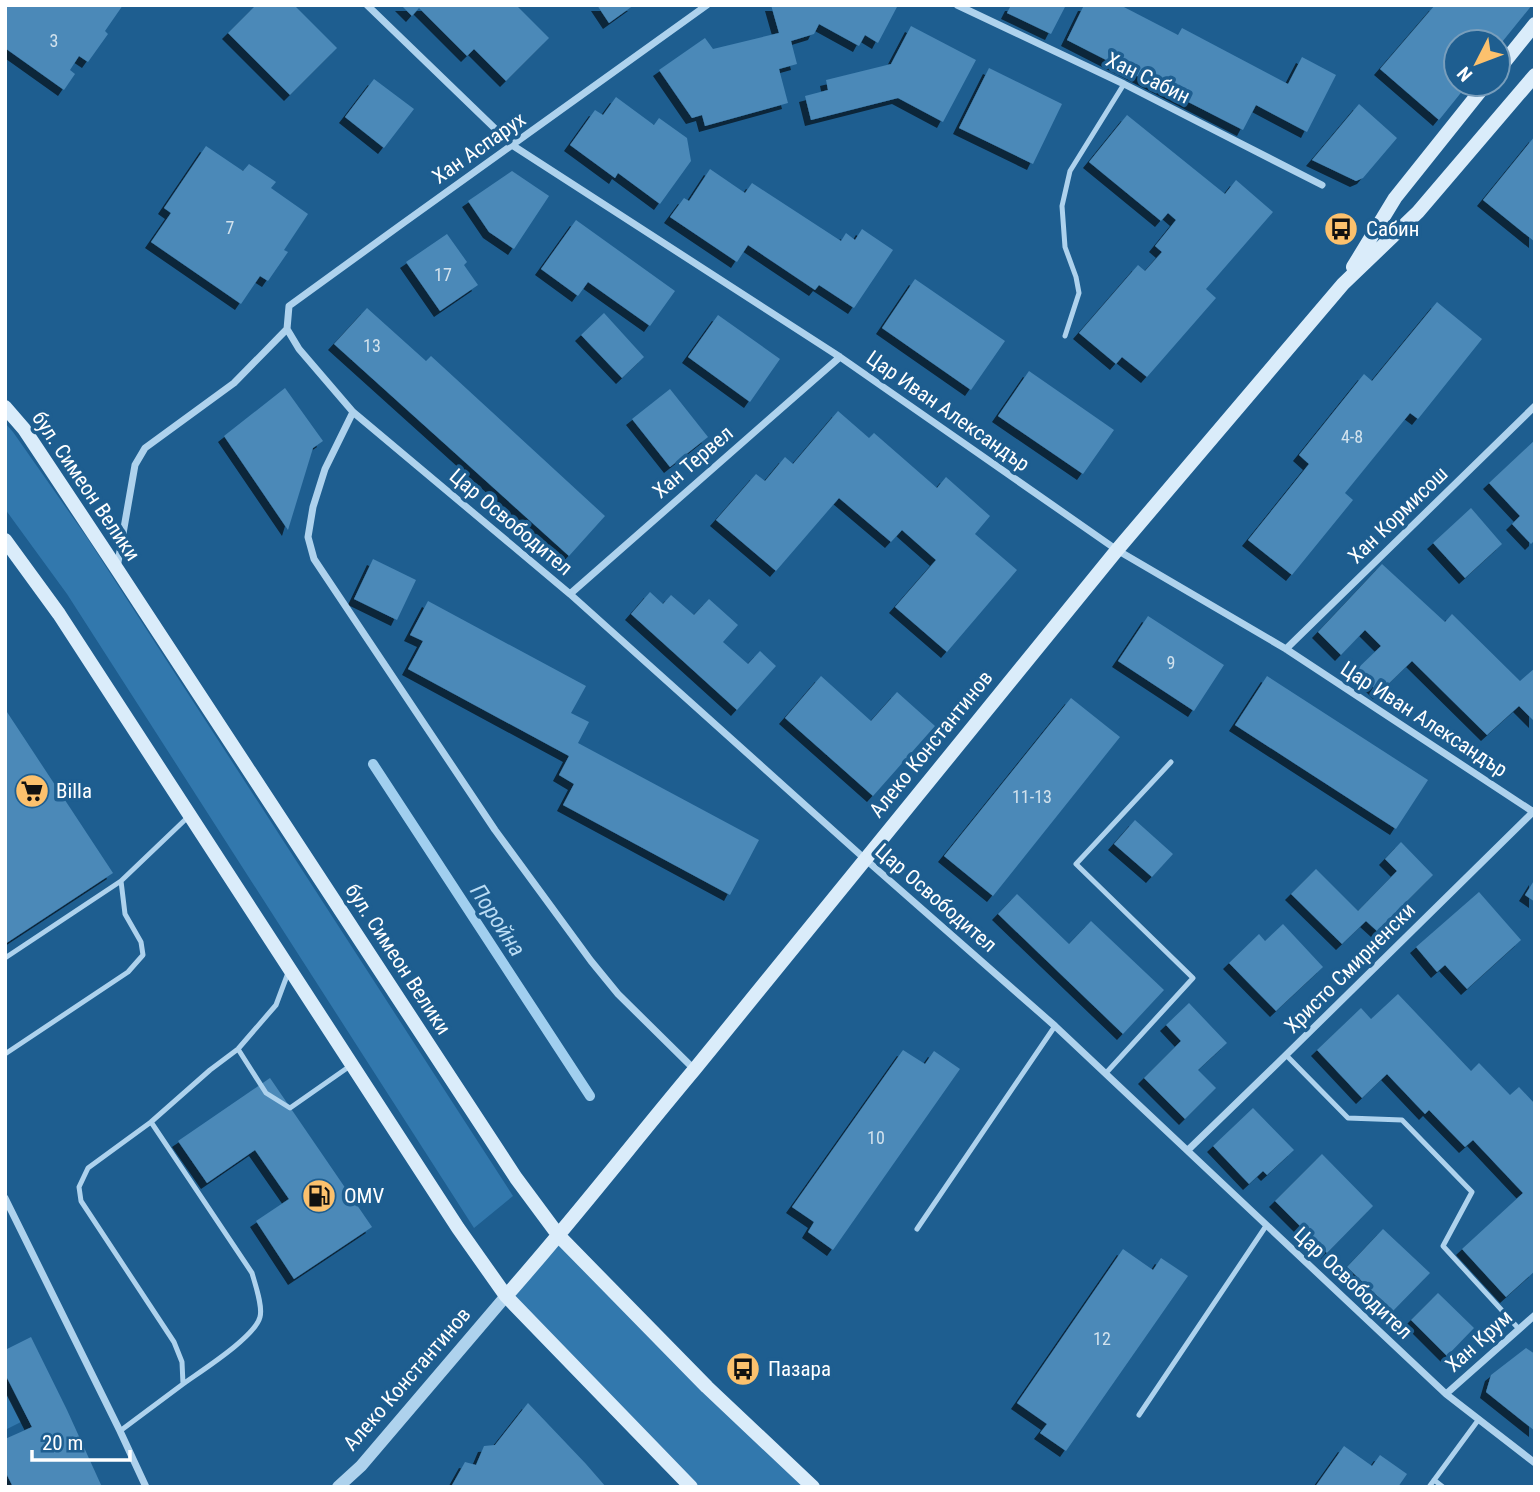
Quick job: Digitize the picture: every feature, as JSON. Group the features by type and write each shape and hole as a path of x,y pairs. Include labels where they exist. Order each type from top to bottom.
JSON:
{"main road":[{"path":"1512,52 1535,24"},
{"name":"Алеко Константинов","path":"506,1296 559,1236 1117,550 1343,284 1418,212 1535,75"},
{"name":"Алеко Константинов","path":"1343,284 1395,198 1475,98"},
{"path":"5,398 24,429"},
{"name":"бул. Симеон Велики","path":"5,407 24,429 516,1178 559,1236 706,1387 813,1487"},
{"path":"5,540 59,614 458,1228 506,1296 684,1484"}],"street":[{"name":"Цар Иван Александър","path":"367,5 512,145 840,357 1117,550 1286,649 1534,812"},
{"name":"Хан Аспарух","path":"287,329 289,306 707,5"},
{"name":"Хан Сабин","path":"957,5 1124,84 1321,185"},
{"name":"Цар Освободител","path":"287,329 299,349 353,412 570,594 864,859 1055,1026 1446,1394 1535,1463"},
{"path":"117,569 135,465 145,448 234,383 287,329"},
{"name":"Хан Тервел","path":"570,594 840,357"},
{"name":"Хан Кормисош","path":"1286,649 1535,406"},
{"path":"353,412 325,469 313,507 308,537 314,559 495,830 591,961 618,994 694,1070"},
{"name":"Христо Смирненски","path":"1188,1150 1534,812"},
{"path":"5,1198 146,1487"},
{"name":"Алеко Константинов","path":"338,1487 361,1465 506,1296"},
{"name":"Хан Крум","path":"1446,1394 1535,1315"}],"lane":[{"path":"1065,336 1079,293 1065,247 1062,206 1070,171 1124,84"},
{"path":"1106,1073 1193,978 1076,864 1171,762"},
{"path":"5,958 121,881 190,815"},
{"path":"5,1054 128,972 143,955 141,942 125,914 121,881"},
{"path":"183,1384 182,1362 174,1342 81,1201 79,1187 88,1168 151,1122 238,1049 276,1005 290,967"},
{"path":"917,1229 1055,1026"},
{"path":"238,1049 266,1093 290,1108 353,1064"},
{"path":"1286,1055 1348,1118 1402,1120 1472,1192 1443,1246 1519,1329"},
{"path":"120,1431 247,1337 260,1317 259,1298 252,1273 151,1122"},
{"path":"1139,1415 1266,1226"},
{"path":"1429,1487 1479,1419"},
{"path":"1434,1480 1443,1487"}],"shaded area":[{"path":"5,423 88,539 513,1196 474,1228 67,594 5,509"},
{"path":"559,1236 813,1487 691,1487 506,1296"},
{"path":"5,1390 21,1422 5,1430"}],"building":[{"path":"5,5 123,5 105,31 108,34 88,62 79,56 70,70 75,74 64,90 5,48"},
{"path":"256,5 294,5 337,48 290,95 228,33"},
{"path":"401,5 516,5 549,38 506,81 474,49 467,56 419,8 412,16"},
{"path":"597,5 634,5 609,23"},
{"path":"771,5 898,5 878,43 865,35 859,46 819,24 814,34 791,41 797,64 779,69 788,103 705,126 702,115 692,118 659,70 705,38 713,49 779,33"},
{"path":"1011,5 1066,5 1051,34 1007,13"},
{"path":"1084,5 1120,5 1178,35 1182,28 1288,84 1302,57 1336,75 1307,132 1256,105 1243,130 1067,40"},
{"path":"1435,5 1532,5 1512,30 1442,28 1442,98 1457,98 1439,120 1380,69"},
{"path":"911,26 976,60 943,122 898,98 811,120 805,96 828,90 826,80 891,64"},
{"path":"989,68 1062,104 1033,164 959,128"},
{"path":"374,79 414,109 384,148 345,117"},
{"path":"616,97 654,125 659,118 687,138 691,161 660,204 618,173 615,178 570,145 595,110 603,115"},
{"path":"1359,104 1397,138 1363,178 1356,181 1312,160"},
{"path":"1127,115 1225,194 1236,180 1273,212 1206,289 1216,298 1147,377 1122,357 1116,364 1079,333 1138,265 1145,271 1162,252 1155,246 1176,220 1168,213 1161,221 1089,162"},
{"path":"1535,136 1535,242 1483,200"},
{"path":"206,146 243,171 249,164 276,182 271,188 308,214 284,250 288,252 268,281 260,276 241,304 151,242 171,213 164,208"},
{"path":"710,169 745,193 752,183 841,241 846,233 855,240 862,229 893,250 854,308 819,285 815,290 748,245 737,262 670,217 684,198 689,201"},
{"path":"512,171 549,196 514,249 489,232 468,201"},
{"path":"576,220 675,291 650,326 588,282 578,296 541,269"},
{"path":"447,234 467,262 464,265 478,285 440,311 406,262"},
{"path":"915,279 1005,341 971,390 882,328"},
{"path":"1437,302 1482,339 1418,419 1410,413 1345,493 1353,500 1292,575 1248,540 1309,464 1299,455 1364,374 1372,381"},
{"path":"367,308 426,361 431,356 605,516 569,556 334,344"},
{"path":"604,313 644,357 622,378 581,335"},
{"path":"718,315 780,359 750,402 688,357"},
{"path":"1029,371 1114,430 1083,474 998,416"},
{"path":"285,388 323,441 313,448 288,530 224,436"},
{"path":"670,389 708,437 670,467 632,419"},
{"path":"838,411 869,438 874,433 937,488 946,477 990,516 975,534 1017,570 947,652 895,607 936,560 902,530 891,542 839,498 776,571 716,520 756,474 765,481 785,457 793,464"},
{"path":"1535,440 1535,540 1531,544 1512,524 1520,516 1489,483"},
{"path":"1471,508 1502,544 1465,578 1433,543"},
{"path":"373,559 416,580 397,620 354,599"},
{"path":"1382,564 1445,622 1452,614 1520,681 1535,668 1535,722 1519,706 1487,735 1412,661 1379,693 1356,670 1381,646 1365,630 1341,655 1318,632"},
{"path":"650,592 663,604 671,595 694,615 709,599 738,625 723,642 748,664 760,651 776,666 737,710 631,614"},
{"path":"428,601 586,686 571,713 589,722 578,743 759,840 730,895 563,805 574,784 559,775 569,756 408,669 423,641 410,635"},
{"path":"1148,616 1224,665 1194,711 1118,661"},
{"path":"821,676 871,721 897,692 935,726 873,796 785,718"},
{"path":"1267,676 1428,780 1396,829 1235,725"},
{"path":"1071,698 1120,737 993,896 944,856"},
{"name":"Billa","path":"5,709 113,873 5,944"},
{"path":"1135,820 1173,854 1152,877 1114,844"},
{"path":"1401,842 1433,875 1377,931 1366,921 1342,944 1291,894 1316,869 1358,911 1397,871 1385,859"},
{"path":"1535,879 1535,902 1525,895"},
{"path":"1479,892 1521,940 1467,989 1445,965 1437,972 1416,947"},
{"path":"1017,894 1069,944 1091,921 1164,990 1123,1034 998,914"},
{"path":"1283,924 1323,967 1276,1011 1229,963 1259,934 1265,941"},
{"path":"1398,994 1471,1071 1479,1063 1510,1095 1519,1087 1535,1104 1535,1271 1506,1297 1462,1249 1523,1193 1473,1140 1465,1147 1429,1110 1425,1114 1387,1074 1362,1098 1317,1050 1361,1008 1371,1019"},
{"path":"1189,1003 1227,1043 1198,1070 1216,1088 1185,1119 1144,1078 1181,1041 1166,1025"},
{"path":"903,1050 925,1064 934,1051 960,1069 833,1250 808,1232 814,1222 792,1207"},
{"path":"270,1078 372,1227 294,1279 256,1221 289,1199 255,1150 207,1183 178,1141"},
{"path":"1253,1108 1294,1150 1267,1175 1263,1171 1249,1184 1213,1146"},
{"path":"1322,1154 1373,1206 1327,1253 1275,1201"},
{"path":"1383,1229 1430,1273 1393,1311 1347,1267"},
{"path":"1123,1249 1153,1270 1161,1258 1188,1276 1066,1451 1040,1433 1047,1424 1017,1403"},
{"path":"1438,1293 1474,1328 1447,1356 1411,1320"},
{"path":"31,1337 102,1487 13,1487 5,1471 5,1439 32,1427 5,1374 5,1350"},
{"path":"1526,1348 1535,1354 1535,1431 1486,1392 1491,1375"},
{"path":"528,1403 606,1487 451,1487 465,1462 476,1465 484,1446 495,1445"},
{"path":"1344,1446 1372,1466 1380,1455 1407,1474 1398,1487 1315,1487"}],"waterway":[{"name":"Поройна","path":"373,764 590,1096"}],"place":[{"name":"Сабин","path":"1341,229"},
{"name":"Billa","path":"32,791"},
{"name":"OMV","path":"319,1196"},
{"name":"Пазара","path":"743,1369"}]}
